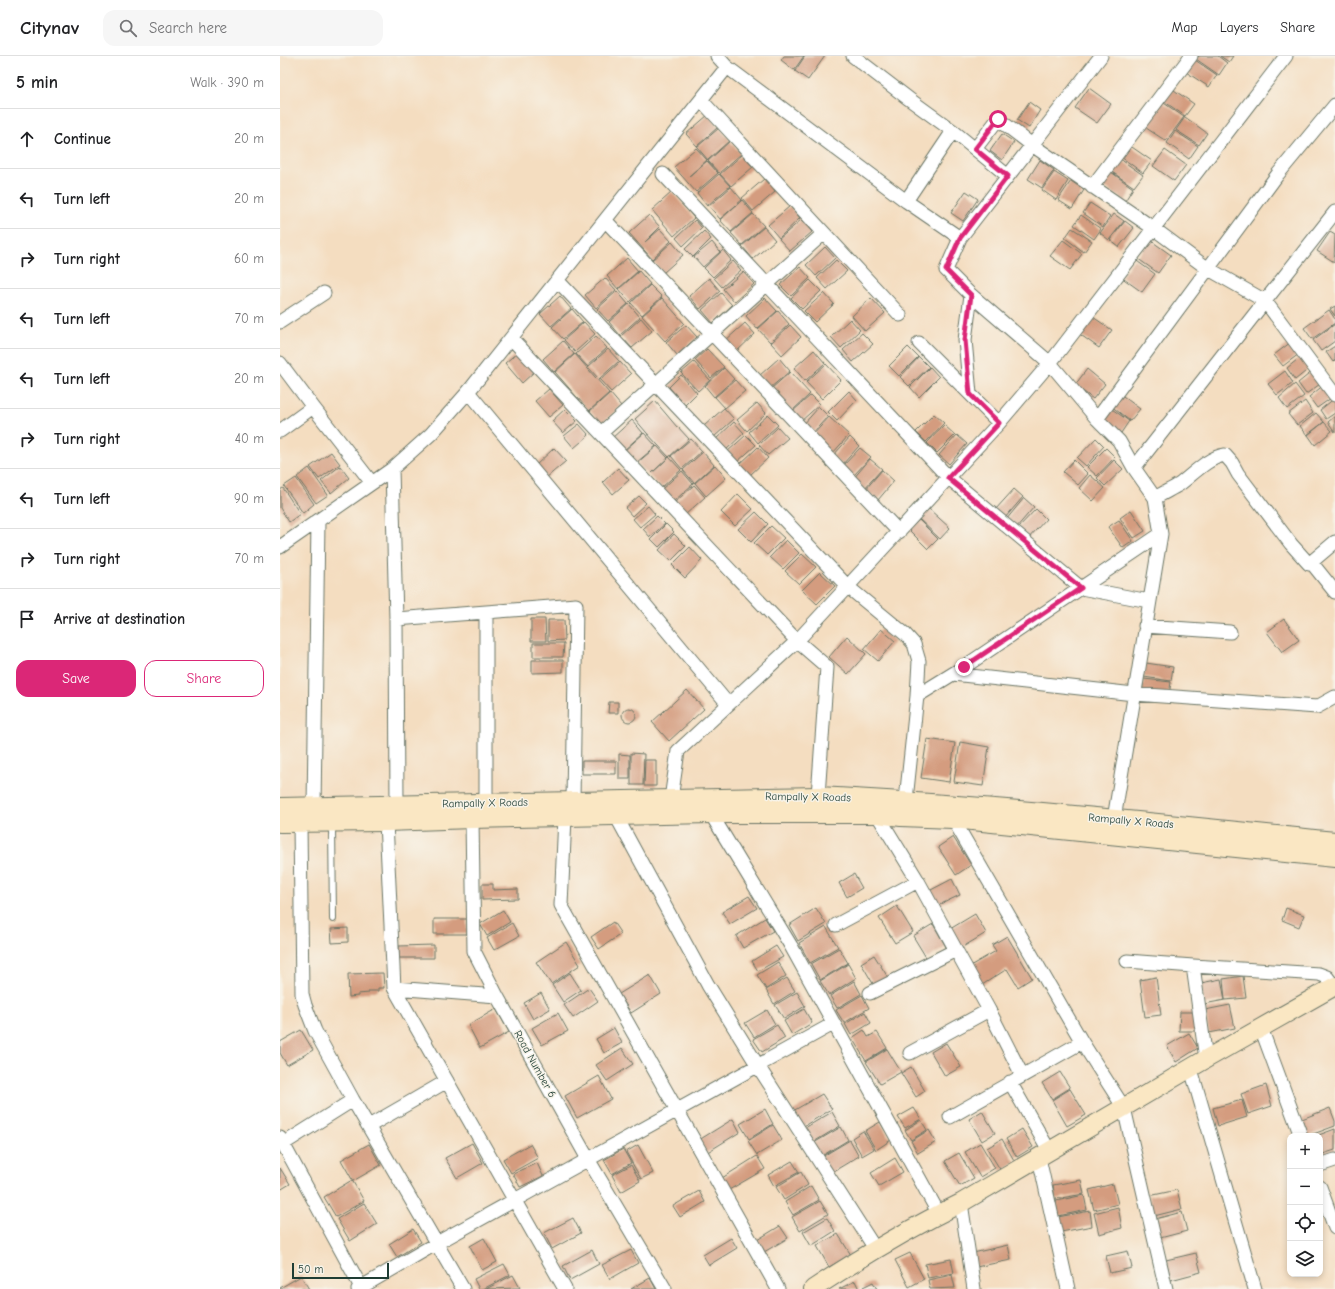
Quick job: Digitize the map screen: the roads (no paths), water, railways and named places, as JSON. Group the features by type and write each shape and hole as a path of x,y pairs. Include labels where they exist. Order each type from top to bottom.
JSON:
{"main road":[{"name":"Rampally X Roads","path":"280,807 818,796 906,800 1335,841"},
{"path":"280,823 386,822 711,814 877,814 953,819 1335,858"},
{"path":"821,1287 876,1250 1044,1155 1206,1059 1335,987"}],"street":[{"path":"717,56 727,67 906,201 960,238"},
{"path":"853,56 908,100 953,131 1008,176"},
{"path":"1101,56 960,238 946,270 971,295 1050,363 1097,419 1119,441 1134,468 1155,498 1161,534 1114,819"},
{"path":"1092,187 1191,56"},
{"path":"671,799 678,750 797,641 999,423 1050,363 1286,56"},
{"path":"280,547 392,469 431,434 468,392 727,67"},
{"path":"701,100 900,315"},
{"path":"1097,419 1207,268 1278,174 1335,105"},
{"path":"975,149 998,119 1032,145 1153,228 1207,268 1265,301 1331,381 1335,395"},
{"path":"906,201 953,131"},
{"path":"663,174 948,478 1081,588 1150,601"},
{"path":"1134,468 1335,212"},
{"path":"605,220 898,532"},
{"path":"601,434 824,234"},
{"path":"557,280 848,587 905,634 914,644 919,661 917,696 906,800"},
{"path":"280,322 324,293"},
{"path":"970,394 965,340 971,295"},
{"path":"510,338 797,641 828,667 818,796"},
{"path":"919,343 999,423"},
{"path":"280,363 372,483"},
{"path":"468,392 728,704"},
{"path":"280,431 313,408"},
{"path":"1155,498 1194,474 1205,464 1218,456 1225,455 1291,544 1309,564 1335,542"},
{"path":"392,469 396,619 397,805"},
{"path":"314,807 318,521"},
{"path":"917,696 953,674 1161,534"},
{"path":"1311,562 1335,592"},
{"path":"396,619 576,605 573,801"},
{"path":"486,612 486,803"},
{"path":"1145,626 1230,632"},
{"path":"953,674 1134,694 1317,707 1335,697"},
{"path":"711,814 791,946 939,1214"},
{"path":"877,814 918,881 989,1010 1044,1155 1068,1289"},
{"path":"616,816 708,985 876,1250"},
{"path":"565,817 561,905 778,1289"},
{"name":"Road Number 6","path":"472,819 474,951 497,996 588,1159 665,1289"},
{"path":"953,819 1082,1042 1124,1108 1166,1289"},
{"path":"386,822 394,988 565,1289"},
{"path":"300,823 302,994 305,1005 315,1031 353,1100 463,1289"},
{"path":"836,925 918,881"},
{"path":"870,993 956,950"},
{"path":"1126,961 1319,974 1327,977 1335,987"},
{"path":"1193,966 1206,1059"},
{"path":"394,988 497,996"},
{"path":"910,1053 989,1010"},
{"path":"353,1100 282,1141 360,1288 437,1243 833,1024"},
{"path":"1261,1028 1300,1133"},
{"path":"950,1117 1016,1078 1082,1042"},
{"path":"1191,1069 1255,1289"},
{"path":"369,1126 447,1081"},
{"path":"1323,1164 1335,1160"},
{"path":"1323,1195 1335,1228"},
{"path":"960,1203 974,1289"}],"lane":[{"path":"332,823 333,919"}]}
